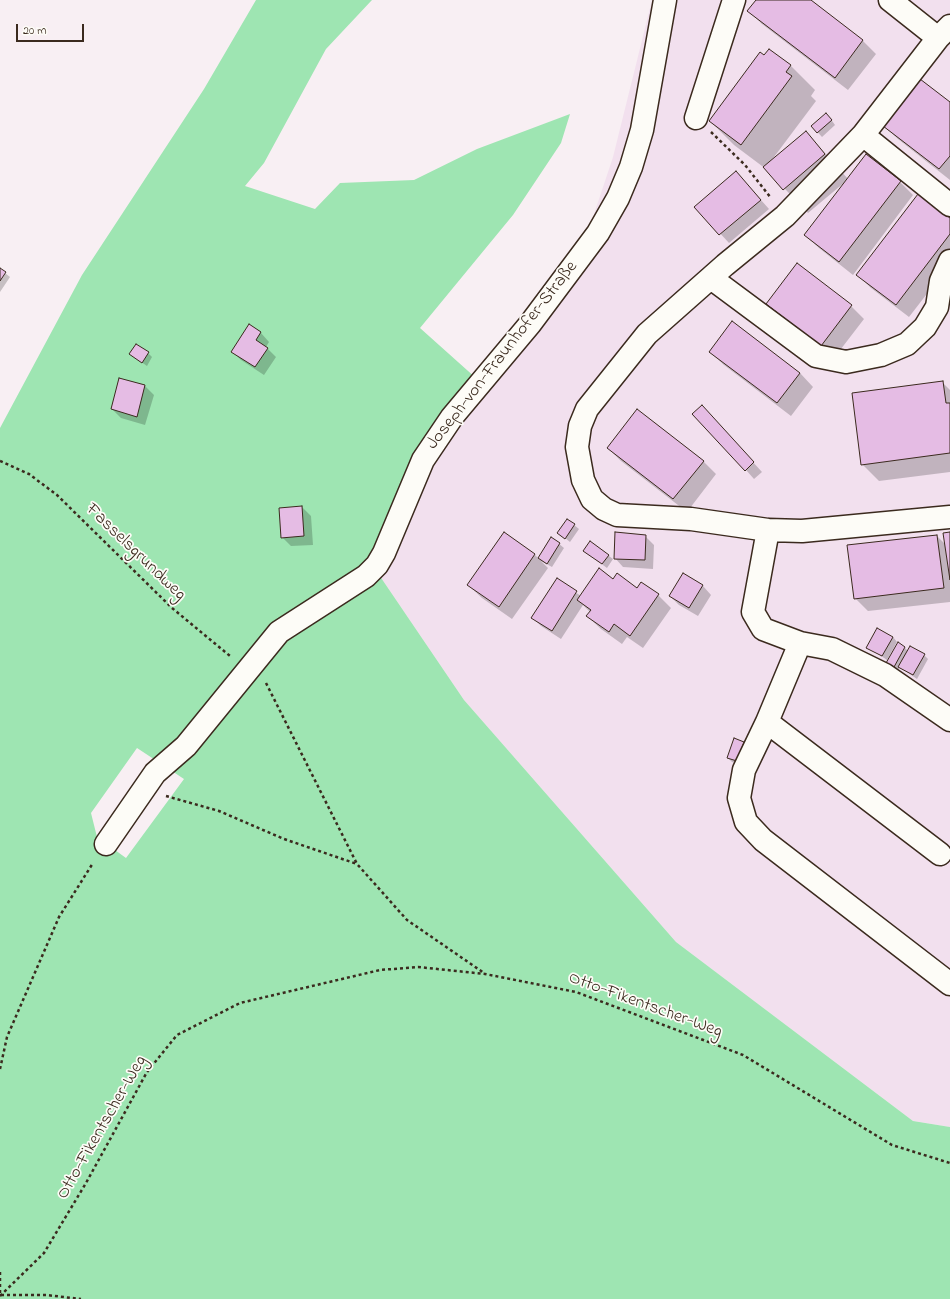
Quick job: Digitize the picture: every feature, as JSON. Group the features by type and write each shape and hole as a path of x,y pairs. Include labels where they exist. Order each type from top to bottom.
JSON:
{"street":[{"name":"Joseph-von-Fraunhofer-Straße","path":"100,853 155,773 186,746 279,632 366,576 377,565 384,553 423,460 452,417 530,324 598,232 618,198 631,167 642,130 666,0"},
{"path":"696,118 734,0"},
{"path":"890,0 944,32 863,135 785,216 647,334 587,409 580,426 577,447 583,480 592,498 604,510 617,515 691,519 768,530 802,531 950,517"},
{"path":"863,135 950,205"},
{"path":"711,278 816,356 846,362 881,355 907,344 925,327 936,307 941,281 950,261"},
{"path":"768,530 752,612 763,629 800,643 832,649 885,675 950,720"},
{"path":"800,643 767,722 744,770 739,798 746,822 763,840 950,984"},
{"path":"767,722 940,854"}],"path":[{"path":"696,118 745,165 785,216"},
{"name":"Fasselsgrundweg","path":"0,461 29,474 57,495 172,608 248,670 264,679 357,864"},
{"path":"170,797 219,811 284,839 357,864 407,920 485,974"},
{"path":"0,1069 7,1037 59,917 100,853"},
{"name":"Otto-Fikentscher-Weg","path":"0,1295 44,1253 86,1183 147,1072 177,1035 240,1003 380,970 418,967 485,974 576,992 743,1055 892,1145 950,1163"},
{"path":"0,1272 0,1295 46,1295 81,1299"}],"shaded area":[{"path":"652,0 950,0 950,1127 913,1121 676,942 464,700 371,563 477,379 590,226 613,157"}],"green space":[{"path":"256,0 372,0 326,49 264,163 245,186 315,209 340,183 414,180 477,149 570,114 561,143 513,215 420,328 477,379 371,563 464,700 676,942 913,1121 950,1127 950,1299 0,1299 0,428 82,275 204,89","holes":["137,748 184,779 126,858 97,837 91,813"]}],"building":[{"path":"756,0 811,0 863,40 835,78 747,11"},
{"path":"769,49 791,65 786,72 792,76 741,145 709,121 760,52 764,55"},
{"path":"920,79 950,102 950,156 939,169 883,126"},
{"path":"826,113 832,120 817,133 811,126"},
{"path":"806,131 825,154 783,190 763,167"},
{"path":"866,154 901,181 839,262 804,235"},
{"path":"736,171 761,200 719,235 694,207"},
{"path":"918,194 950,218 950,234 896,305 856,275"},
{"path":"797,263 852,305 821,346 766,304"},
{"path":"0,268 6,272 0,281"},
{"path":"732,321 800,373 777,403 709,352"},
{"path":"249,324 261,332 256,340 268,348 255,367 231,352"},
{"path":"136,344 149,352 142,363 129,354"},
{"path":"119,378 145,385 137,417 111,409"},
{"path":"943,381 946,403 950,403 950,453 861,465 852,393"},
{"path":"702,405 754,462 745,471 692,414"},
{"path":"637,409 704,461 673,499 607,448"},
{"path":"302,506 304,536 281,538 279,508"},
{"path":"567,519 575,524 565,539 557,533"},
{"path":"504,532 535,554 499,607 467,585"},
{"path":"615,532 646,535 645,560 614,559"},
{"path":"950,532 950,580 943,533"},
{"path":"937,535 944,588 854,599 847,545"},
{"path":"551,537 560,543 547,564 538,558"},
{"path":"590,541 609,555 602,564 583,551"},
{"path":"599,568 613,579 617,573 637,588 641,582 659,594 630,636 614,624 609,632 586,616 591,610 577,600"},
{"path":"683,573 703,585 689,608 669,596"},
{"path":"557,578 577,591 552,631 531,618"},
{"path":"877,628 893,637 882,656 866,648"},
{"path":"898,642 905,647 894,667 886,663"},
{"path":"910,646 925,654 913,675 898,667"},
{"path":"734,738 744,742 737,761 727,758"}]}
